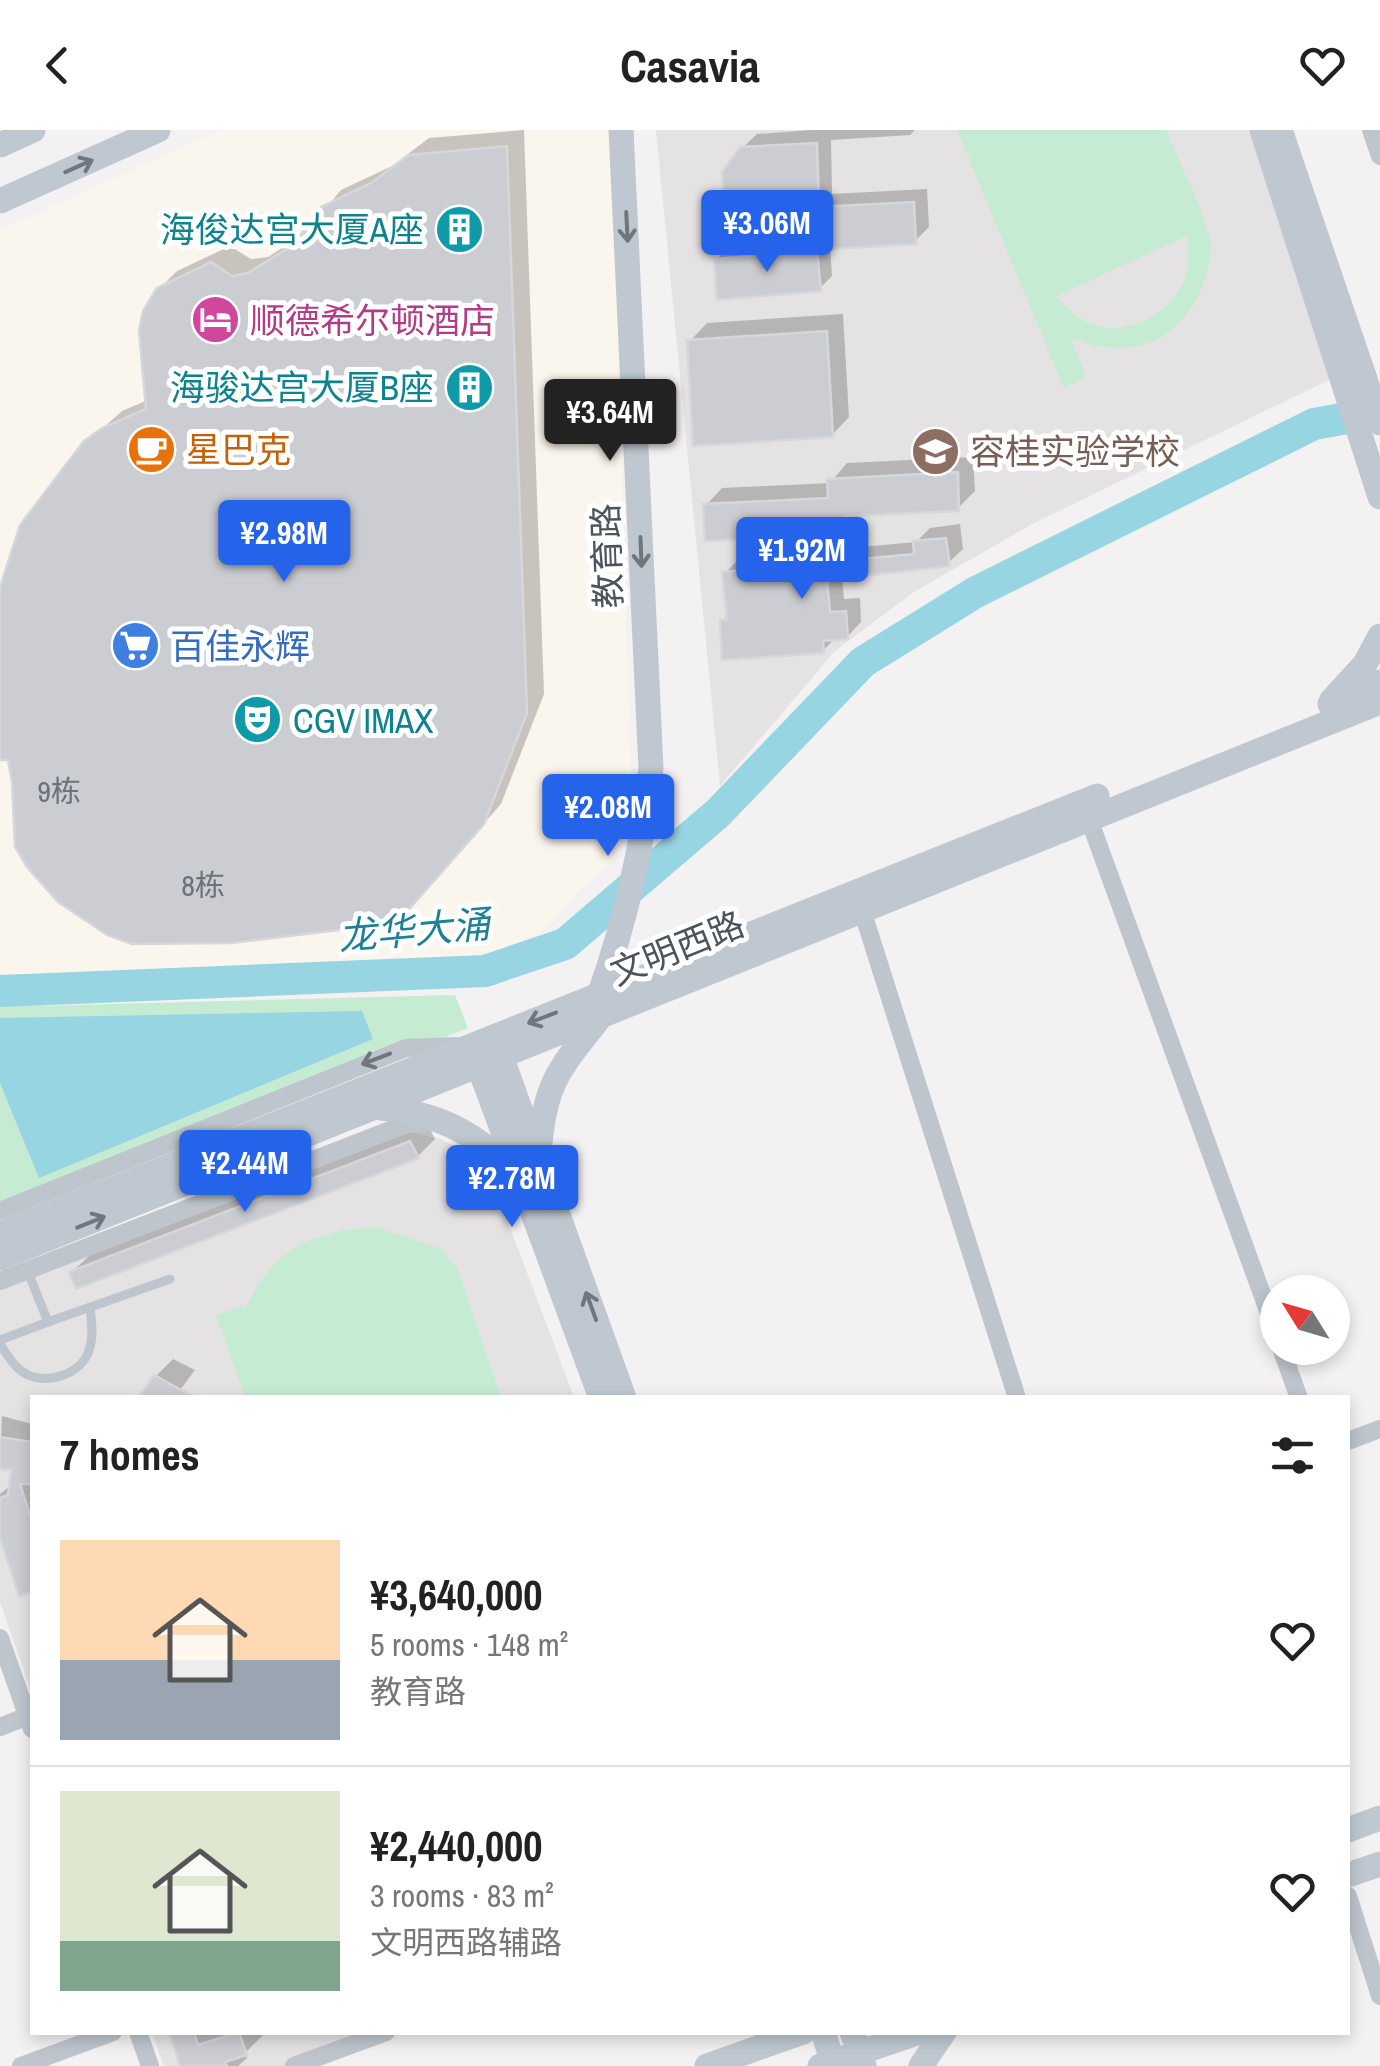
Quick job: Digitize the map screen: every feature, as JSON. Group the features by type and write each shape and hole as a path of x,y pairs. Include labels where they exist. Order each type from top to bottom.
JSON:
{"street":[{"path":"0,145 33,130"},
{"path":"0,202 158,130"},
{"name":"教育路","path":"600,1006 622,930 651,768 621,130"},
{"path":"1262,130 1366,414"},
{"path":"1280,130 1366,414 1380,497"},
{"path":"1371,130 1380,156"},
{"path":"1380,636 1332,712 1380,727"},
{"name":"文明西路","path":"600,1006 862,910 1089,818 1332,712 1380,682"},
{"name":"文明西路","path":"12,1253 486,1051 1332,712 1380,702"},
{"path":"1089,818 1260,1288"},
{"path":"862,910 1015,1395"},
{"path":"600,1006 558,1071 543,1109 529,1166 600,1395"},
{"path":"0,1211 406,1048 486,1051 623,1395"},
{"name":"文明西路","path":"12,1253 376,1108 486,1051"},
{"path":"376,1108 407,1110 444,1120 529,1166"},
{"path":"0,1282 12,1253 406,1124 444,1120"},
{"path":"1287,1365 1298,1395"},
{"path":"1350,1440 1380,1429"},
{"path":"0,1638 30,1722 0,1727"},
{"path":"1350,1829 1380,1818"},
{"path":"1350,1874 1380,1864"},
{"path":"1350,1902 1380,1996"},
{"path":"21,2066 104,2035"},
{"path":"139,2035 150,2066"},
{"path":"294,2066 378,2035"},
{"path":"698,2066 723,2047 731,2035"},
{"path":"707,2066 795,2035"},
{"path":"824,2035 829,2065 858,2051 910,2035"},
{"path":"921,2066 942,2035"}],"lane":[{"path":"12,1253 48,1322"},
{"path":"90,1307 90,1350 75,1369 54,1379 28,1375 13,1364 0,1342 48,1322 90,1307 170,1279"}],"shaded area":[{"path":"220,130 612,130 631,785 619,854 578,891 548,927 496,954 347,967 29,981 0,977 0,230"},
{"name":"容桂实验学校","path":"656,130 1252,130 1331,379 1034,523 914,592 835,651 720,786"},
{"path":"402,1130 441,1139 486,1164 573,1395 30,1395 30,1688 0,1602 0,1286"},
{"path":"153,2035 378,2035 293,2066 164,2066"}],"green space":[{"path":"957,130 1166,130 1196,199 1207,226 1211,251 1202,285 1189,310 1177,325 1146,344 1110,348 1071,339 1086,377 1064,388","holes":["1187,236 1188,267 1182,284 1173,299 1146,320 1112,328 1095,325 1079,318 1056,296"]},
{"path":"0,977 29,981 32,1006 455,995 468,1028 0,1217"},
{"path":"376,1227 441,1249 458,1270 500,1395 244,1395 216,1315 243,1306 245,1310 268,1272 297,1247 353,1229"}],"water":[{"path":"362,1011 373,1039 39,1178 0,1083 0,1018"}],"building":[{"path":"817,143 819,207 914,202 916,244 813,250 811,207 742,210 723,190 722,172 740,147"},
{"path":"507,146 527,713 484,824 405,914 348,929 230,943 132,944 107,935 58,902 15,847 12,782 8,760 0,760 0,587 20,525 84,441 102,428 146,409 139,330 143,311 157,288 211,262 232,276 248,273 293,245 321,207 371,183 409,155"},
{"path":"817,250 821,291 717,300 714,259"},
{"path":"827,331 833,437 693,446 687,340"},
{"path":"958,472 959,511 844,516 844,534 705,541 703,504 828,498 827,479"},
{"path":"946,538 950,566 827,580 830,612 846,611 848,639 823,641 824,653 722,660 720,620 727,620 722,572 914,554 913,541"},
{"path":"410,1141 419,1158 76,1289 69,1272"},
{"path":"154,1375 191,1395 140,1395"},
{"path":"0,1437 30,1442 30,1484 20,1484 30,1515 30,1593 19,1596 0,1538 0,1498 8,1495 11,1470 0,1469"},
{"path":"170,2035 195,2035 198,2045 240,2035 247,2055 225,2062 227,2066 180,2066"}],"waterway":[{"name":"龙华大涌","path":"0,991 485,971 565,944 718,813 863,662 976,592 1314,424 1380,412"}],"place":[{"name":"海俊达宫大厦A座","path":"459,229"},
{"name":"顺德希尔顿酒店","path":"215,320"},
{"name":"海骏达宫大厦B座","path":"469,387"},
{"name":"星巴克","path":"151,449"},
{"name":"容桂实验学校","path":"935,451"},
{"name":"百佳永辉","path":"135,646"},
{"name":"CGV IMAX","path":"258,720"}]}
